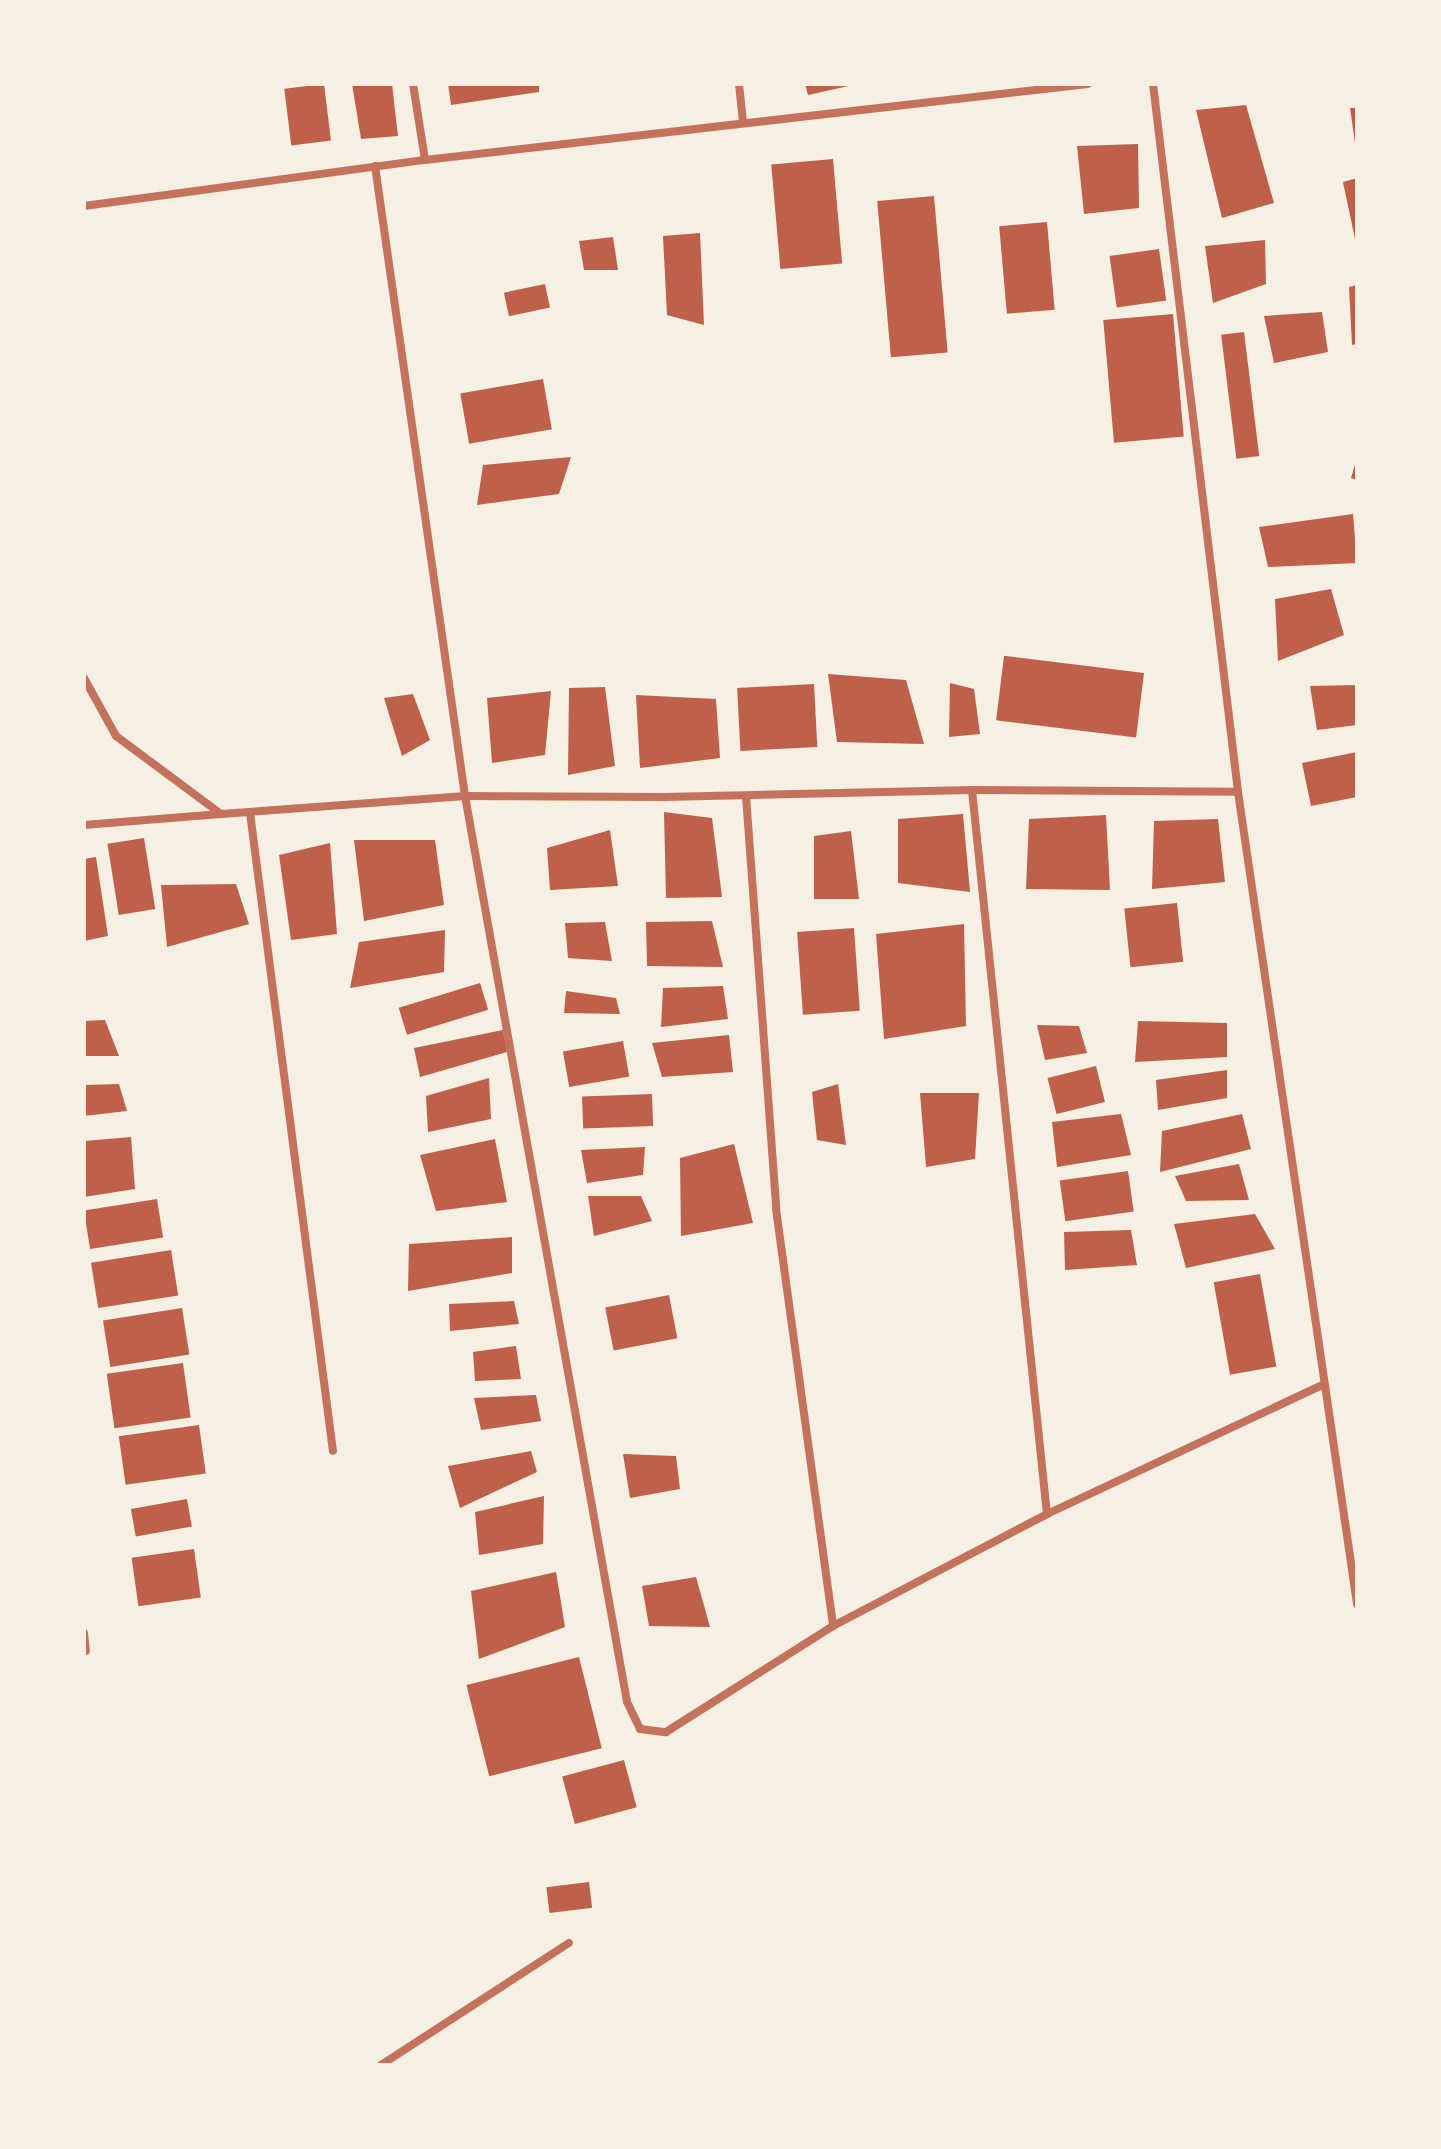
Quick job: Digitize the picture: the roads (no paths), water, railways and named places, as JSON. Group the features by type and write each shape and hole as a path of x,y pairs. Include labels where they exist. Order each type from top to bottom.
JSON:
{"street":[{"path":"413,84 425,160"},
{"path":"739,84 743,122"},
{"path":"84,206 375,166 1088,84"},
{"path":"1153,84 1238,792 1357,1604"},
{"path":"375,166 465,796 627,1702 640,1729 666,1732 833,1626 1047,1514 1324,1384"},
{"path":"84,678 116,736 221,814"},
{"path":"84,825 465,796 746,796 972,790 1238,792"},
{"path":"972,790 1047,1514"},
{"path":"746,796 776,1209 833,1626"},
{"path":"250,813 333,1451"},
{"path":"84,1633 86,1651"},
{"path":"381,2065 569,1943"}]}
